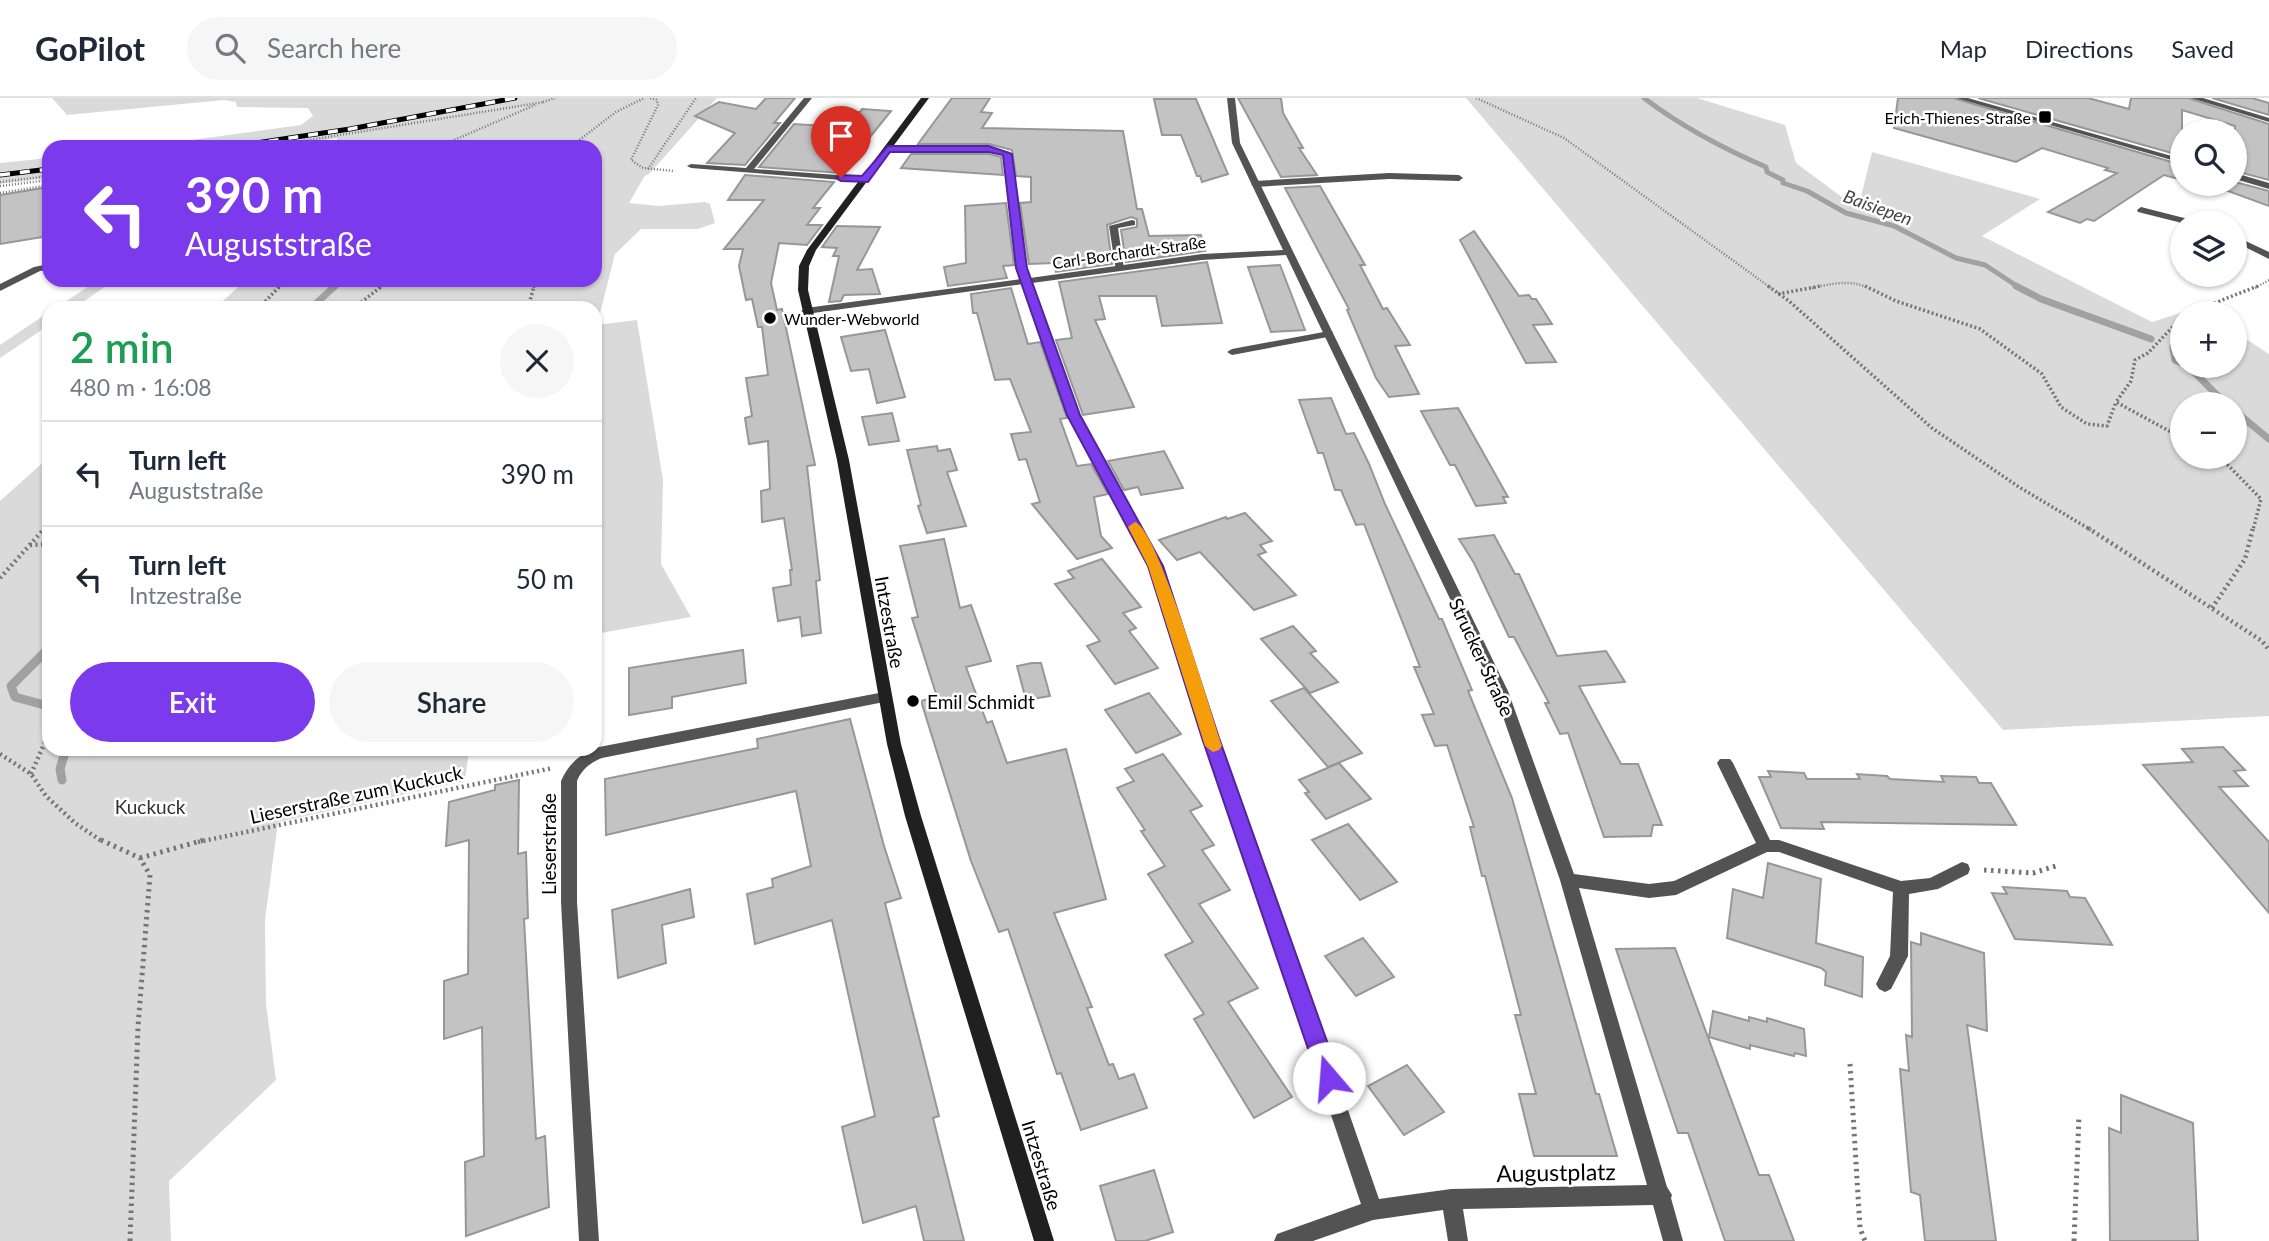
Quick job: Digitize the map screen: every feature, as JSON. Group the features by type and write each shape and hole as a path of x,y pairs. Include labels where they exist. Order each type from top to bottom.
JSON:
{"main road":[{"name":"Intzestraße","path":"925,98 806,260 802,273 806,311 843,460 884,697 914,816 1044,1241"}],"street":[{"path":"749,170 808,98"},
{"name":"Strucker Straße","path":"1231,98 1236,143 1501,691 1568,880 1662,1195 1673,1241"},
{"path":"1960,98 2170,158"},
{"path":"2195,98 2269,120"},
{"path":"888,149 989,149 1007,154 1022,268 1074,415 1156,566 1211,738 1373,1210"},
{"path":"691,166 864,180"},
{"path":"1255,184 1389,176 1459,178"},
{"path":"2247,180 2269,186"},
{"path":"2141,210 2170,217"},
{"path":"1119,269 1113,226 1132,223"},
{"path":"2247,245 2269,256"},
{"name":"Carl-Borchardt-Straße","path":"806,311 1202,257 1289,251"},
{"path":"0,288 42,268"},
{"path":"1233,352 1329,334"},
{"path":"602,752 884,697"},
{"path":"580,762 593,756"},
{"name":"Lieserstraße","path":"580,762 569,781 569,902 589,1241"},
{"path":"1725,763 1765,846"},
{"path":"1568,880 1649,891 1676,888 1765,846 1779,846 1901,888 1932,884 1962,869"},
{"path":"1885,984 1899,956 1901,888"},
{"name":"Augustplatz","path":"1294,1239 1373,1210 1451,1199 1662,1195"},
{"path":"1451,1199 1458,1241"}],"path":[{"path":"452,140 555,98"},
{"path":"579,140 616,112 644,98"},
{"path":"648,169 696,98"},
{"path":"1476,98 1564,138 1778,294 1869,370 1932,428 2019,487 2127,552 2262,641 2269,650"},
{"path":"309,140 544,102"},
{"path":"0,184 42,179"},
{"path":"0,193 42,186"},
{"path":"2220,301 2269,280"},
{"path":"1778,294 1835,283 1861,285 1896,301 1980,329 2042,374 2061,407 2087,424 2107,426 2116,402 2131,381 2135,360 2148,353 2170,330"},
{"path":"266,301 279,287"},
{"path":"363,301 380,287"},
{"path":"2116,402 2170,431"},
{"path":"2212,608 2245,559 2261,499 2232,469"},
{"path":"0,578 42,532"},
{"path":"30,545 42,544"},
{"path":"31,775 42,749"},
{"path":"0,754 31,775 46,796 75,823 104,842 140,858 150,875 138,1027 130,1241"},
{"name":"Lieserstraße zum Kuckuck","path":"140,858 203,840 580,762"},
{"path":"1962,869 2033,873 2056,866"},
{"path":"1850,1065 1860,1228 1865,1241"},
{"path":"2074,1241 2078,1116"}],"green space":[{"path":"52,98 717,98 644,177 629,203 659,206 705,202 710,204 715,223 698,229 641,229 615,254 602,305 602,301 223,301 238,287 602,287 602,140 192,140 301,125 313,116 308,108 237,107 236,102 224,100 67,115"},
{"path":"1466,98 1697,98 1785,125 1796,163 1858,209 1872,152 2040,199 1982,236 2152,322 2170,316 2170,378 2247,378 2247,340 2269,354 2269,716 2003,730"},
{"path":"42,159 42,179 0,184 0,163"},
{"path":"88,287 105,287 84,301 66,301"},
{"path":"42,317 42,330 0,358 0,345"},
{"path":"637,320 663,480 661,564 691,617 602,633 602,324"},
{"name":"Kuckuck","path":"42,463 42,756 468,756 465,781 278,822 265,920 266,1004 276,1080 169,1181 171,1241 0,1241 0,501"}],"building":[{"path":"766,98 795,98 774,123 780,123 745,165 707,163 735,133 695,116 719,102 756,109"},
{"path":"952,98 990,98 981,112 992,113 982,128 1123,131 1137,209 1142,209 1149,236 1201,235 1205,251 1126,262 1121,230 1137,227 1137,219 1131,217 1107,225 1112,264 1056,272 1054,263 1029,264 1020,203 1031,202 1031,177 1016,176 1012,150 989,144 918,144"},
{"path":"1238,98 1281,98 1283,113 1303,148 1299,148 1317,175 1281,177"},
{"path":"1898,98 1953,98 2170,161 2170,177 2164,175 2094,221 2087,219 2080,223 2048,212 2117,173 2042,148 2016,162 1894,128"},
{"path":"1978,98 2088,98 2129,109 2131,98 2188,98 2269,124 2269,180 2247,174 2247,119 2212,119 2182,110 2182,119 2170,119 2170,153"},
{"path":"2212,98 2252,98 2269,103 2269,115"},
{"path":"1154,99 1196,99 1228,174 1202,182 1200,176 1197,176 1181,135 1162,135"},
{"path":"862,109 891,111 841,173 759,167 794,124 840,127 852,112 860,112"},
{"path":"911,154 989,154 1001,157 1003,175 901,168"},
{"path":"745,175 834,182 813,208 820,208 807,225 822,225 807,245 779,243 771,283 777,310 782,309 815,465 807,466 820,580 816,581 821,633 802,636 800,617 778,621 773,588 791,585 792,570 784,518 762,522 761,491 770,489 768,441 749,444 745,418 752,416 746,378 768,375 762,327 758,327 752,299 746,300 739,266 743,249 724,249 764,200 728,200"},
{"path":"2247,185 2269,191 2269,206 2242,196 2247,196"},
{"path":"1320,186 1365,265 1360,265 1383,309 1387,308 1410,345 1395,346 1419,394 1389,397 1376,378 1347,310 1349,309 1285,188"},
{"path":"42,188 42,237 0,244 0,195"},
{"path":"1006,203 1014,265 1003,266 1007,278 948,286 944,267 966,263 965,206"},
{"path":"837,226 880,227 857,270 872,269 880,294 844,295 841,301 829,302 839,256 833,256 837,248 822,247"},
{"path":"1474,231 1519,296 1529,295 1536,299 1552,324 1533,325 1556,362 1526,363 1460,240"},
{"path":"1207,262 1222,323 1162,326 1156,296 1099,296 1105,319 1095,320 1134,407 1083,415 1056,340 1072,338 1059,282"},
{"path":"1280,265 1305,330 1271,332 1248,267"},
{"path":"1011,288 1028,344 1040,342 1067,418 1060,419 1077,466 1091,464 1108,494 1094,497 1101,536 1112,548 1077,559 1032,504 1040,502 1026,459 1019,460 1011,434 1031,432 1010,379 995,380 977,313 973,313 971,294"},
{"path":"885,330 905,397 877,403 869,369 851,371 841,337"},
{"path":"1331,398 1346,434 1354,433 1369,464 1439,619 1442,619 1472,690 1468,691 1512,798 1596,1094 1599,1094 1617,1156 1534,1156 1519,1094 1536,1094 1515,1015 1521,1015 1470,827 1474,827 1447,745 1435,746 1422,715 1434,714 1414,667 1420,667 1364,524 1356,525 1341,490 1335,490 1323,453 1318,453 1299,400"},
{"path":"1458,408 1508,497 1503,497 1506,503 1476,506 1455,465 1450,465 1421,411"},
{"path":"892,413 899,441 869,445 862,417"},
{"path":"937,446 938,451 950,449 957,470 947,472 966,526 927,533 918,506 921,505 907,450"},
{"path":"1164,451 1183,488 1141,495 1138,487 1124,490 1108,461"},
{"path":"1245,513 1272,541 1260,545 1266,552 1258,555 1296,595 1254,610 1200,552 1177,560 1159,540"},
{"path":"1494,535 1515,574 1519,574 1557,656 1606,651 1625,682 1579,686 1621,764 1638,764 1662,825 1653,825 1651,836 1604,837 1568,733 1560,734 1545,703 1549,703 1514,637 1509,637 1474,563 1459,539"},
{"path":"944,539 960,608 971,605 991,661 966,667 987,723 992,721 1007,763 1066,749 1106,899 1054,913 1092,1007 1087,1008 1109,1065 1113,1064 1119,1079 1134,1074 1147,1108 1081,1130 1061,1073 1057,1074 1008,929 999,932 971,861 921,701 937,697 912,618 918,617 900,546"},
{"path":"1102,559 1141,607 1123,613 1136,628 1129,631 1158,668 1115,684 1087,646 1100,641 1055,584 1074,578 1068,571"},
{"path":"1293,626 1316,651 1310,653 1338,682 1310,693 1261,639"},
{"path":"743,650 746,683 672,697 672,708 629,715 629,668"},
{"path":"1041,663 1050,696 1026,700 1017,666"},
{"path":"1304,688 1362,753 1328,767 1271,701"},
{"path":"1149,693 1181,734 1136,753 1105,710"},
{"path":"850,719 884,846 901,898 885,903 939,1116 933,1118 964,1241 924,1241 916,1206 863,1223 842,1127 875,1116 832,920 755,944 747,894 773,887 772,879 811,866 796,791 606,835 605,779 758,748 757,739"},
{"path":"2223,747 2245,770 2234,771 2248,786 2219,787 2269,842 2269,913 2143,765 2193,762 2182,749"},
{"path":"1163,754 1202,806 1190,811 1214,845 1202,850 1230,890 1199,904 1258,988 1228,1002 1292,1097 1254,1118 1194,1019 1204,1014 1165,955 1193,942 1148,874 1165,866 1117,788 1134,781 1125,769"},
{"path":"1339,763 1371,799 1326,819 1305,793 1309,792 1299,780"},
{"path":"1768,771 1804,773 1807,779 1860,779 1857,774 1944,782 1941,776 1976,777 1979,783 1991,783 2016,825 1821,822 1824,829 1781,828 1759,777 1771,777"},
{"path":"519,780 518,854 526,852 528,918 524,919 536,1139 545,1136 549,1207 466,1236 465,1162 484,1156 482,1027 444,1039 444,981 468,974 469,840 446,846 449,802 495,790 495,785"},
{"path":"1348,824 1397,882 1360,900 1312,840"},
{"path":"1768,863 1821,879 1816,943 1863,957 1862,997 1825,985 1826,972 1821,968 1727,938 1733,889 1763,898"},
{"path":"2003,887 2067,891 2070,897 2085,898 2112,945 2015,939 1992,893 2007,894"},
{"path":"690,889 694,917 662,925 666,963 618,978 612,910"},
{"path":"1921,933 1984,953 1987,1031 1967,1025 1996,1241 1925,1241 1920,1195 1911,1192 1900,1069 1909,1071 1906,1035 1912,1037 1911,942 1921,945"},
{"path":"1363,938 1394,977 1356,996 1325,956"},
{"path":"1675,948 1759,1175 1769,1175 1794,1241 1725,1241 1688,1133 1678,1133 1616,949"},
{"path":"1713,1011 1749,1021 1749,1017 1767,1022 1767,1018 1804,1029 1806,1056 1795,1053 1794,1056 1750,1045 1750,1049 1709,1037"},
{"path":"1407,1065 1444,1112 1404,1135 1368,1086"},
{"path":"2121,1095 2193,1123 2198,1241 2110,1241 2109,1128 2121,1133"},
{"path":"1154,1170 1173,1232 1145,1241 1116,1241 1100,1186"}],"waterway":[{"name":"Baisiepen","path":"1644,98 1703,136 1766,167 1767,172 1783,180 1783,183 1807,191 1846,213 1894,226 1956,258 1985,265 2020,288"},
{"name":"Baisiepen","path":"2016,286 2041,299 2151,339"},
{"path":"319,301 334,287"},
{"name":"Baisiepen","path":"2200,378 2214,392"},
{"name":"Baisiepen","path":"2247,421 2269,439"},
{"path":"42,655 11,686 15,697 42,704"},
{"path":"62,780 60,769 64,756"}],"railway":[{"path":"276,140 515,98"},
{"path":"0,175 42,170"}],"slow traffic":[{"path":"1135,527 1156,566 1213,746"}],"place":[{"name":"Erich-Thienes-Straße","path":"2045,117"},
{"name":"Wunder-Webworld","path":"770,318"},
{"name":"Emil Schmidt","path":"913,701"}],"route":[{"path":"841,178 864,180 888,149 989,149 1007,154 1022,268 1074,415 1156,566 1211,738 1329,1078"}]}
